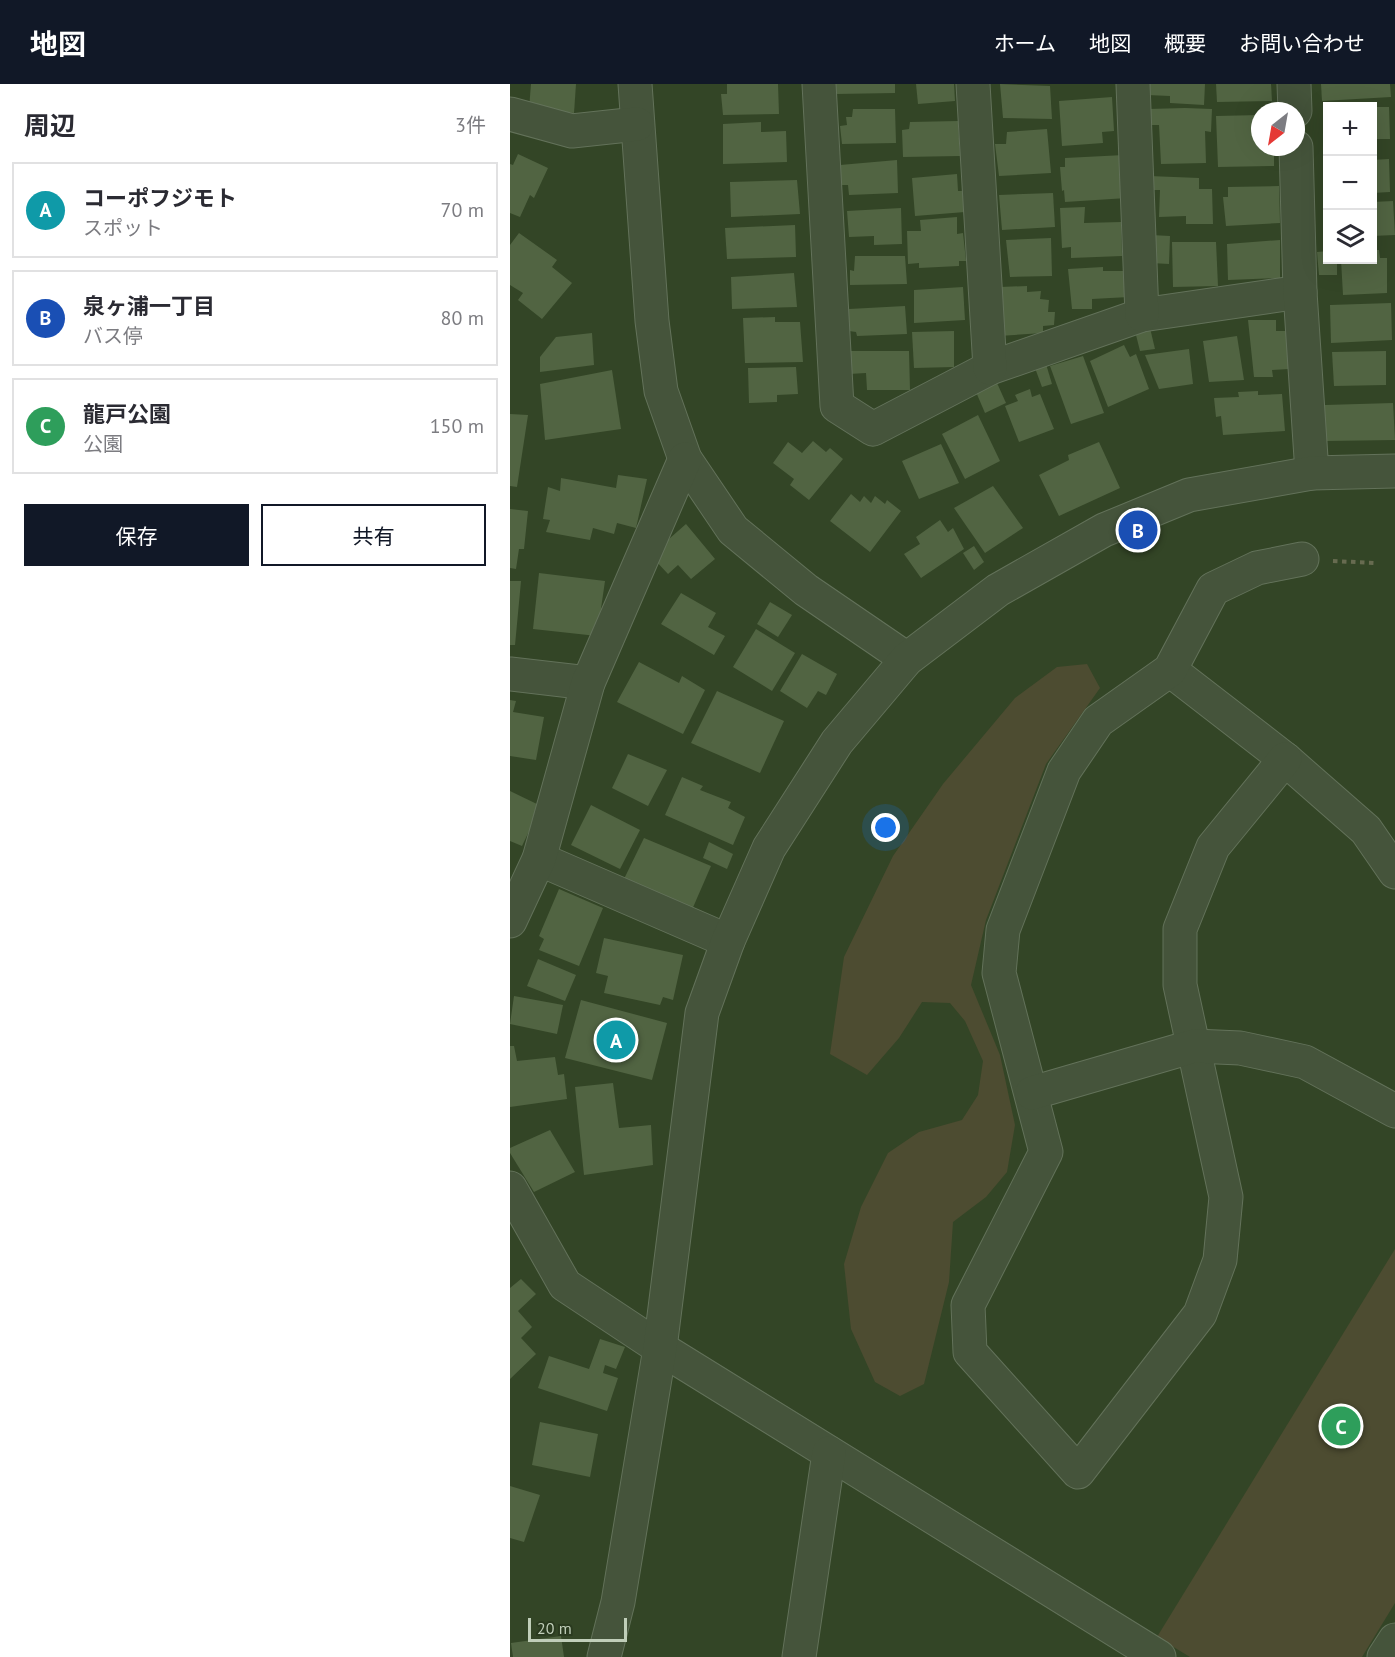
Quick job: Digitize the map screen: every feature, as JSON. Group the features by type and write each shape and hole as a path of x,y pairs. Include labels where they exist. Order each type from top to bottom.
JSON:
{"street":[{"path":"634,84 652,321 661,391 685,459 733,530 806,590 907,659"},
{"path":"819,84 837,406 873,429 990,368 1142,315 1300,292"},
{"path":"973,84 990,368"},
{"path":"1133,84 1142,315"},
{"path":"1294,84 1295,102"},
{"path":"510,114 573,131 637,124"},
{"path":"1296,156 1300,292 1312,473"},
{"path":"510,921 539,859 588,683 685,459"},
{"path":"604,1657 618,1602 660,1348 702,1013 728,941 769,848 837,742 907,659 998,590 1104,530 1189,495 1312,473 1395,471"},
{"path":"1285,759 1213,847 1180,928 1180,985 1226,1197 1220,1260 1200,1314 1078,1472 970,1352 968,1305 1046,1152 999,973 1003,930 1064,771 1098,720 1170,670 1213,589 1257,568 1302,559"},
{"path":"1170,670 1285,759 1366,830 1395,872"},
{"path":"510,674 588,683"},
{"path":"539,859 728,941"},
{"path":"1032,1093 1194,1046 1240,1048 1305,1062 1395,1110"},
{"path":"510,1188 565,1285 660,1348 1159,1657"},
{"path":"799,1657 829,1452"},
{"path":"1384,1657 1395,1640"}],"path":[{"path":"1302,559 1376,563"}],"shaded area":[{"path":"1087,664 1100,688 1046,764 986,920 971,985 1000,1055 1015,1125 1007,1172 986,1197 953,1222 949,1282 924,1384 900,1396 875,1382 851,1329 844,1264 861,1207 888,1153 919,1132 962,1120 978,1095 983,1061 965,1021 950,1003 922,1002 899,1038 867,1075 830,1054 844,957 893,856 943,784 1015,698 1057,667"},
{"path":"1395,1249 1395,1603 1362,1657 1190,1657 1157,1637"}],"building":[{"path":"531,84 576,84 574,113 529,109"},
{"path":"727,84 778,84 779,114 723,115 721,94 727,94"},
{"path":"835,84 895,84 895,93 836,94"},
{"path":"916,84 954,84 955,101 918,104"},
{"path":"1000,84 1050,86 1052,119 1003,118"},
{"path":"1148,84 1205,84 1204,105 1170,103 1170,96 1147,95"},
{"path":"1216,84 1271,84 1272,101 1217,102"},
{"path":"1321,84 1390,84 1391,97 1322,101"},
{"path":"1112,97 1114,131 1102,132 1103,143 1062,146 1059,101"},
{"path":"1377,107 1389,107 1390,139 1377,139"},
{"path":"853,109 895,109 896,143 842,144 840,126 847,125 846,117 852,117"},
{"path":"1148,109 1212,109 1211,132 1205,131 1206,163 1161,164 1159,125 1146,125"},
{"path":"1251,115 1251,156 1274,156 1274,166 1218,167 1216,116"},
{"path":"958,121 960,156 903,157 902,130 909,129 910,122"},
{"path":"761,122 761,132 786,131 787,162 723,164 723,124"},
{"path":"1047,129 1051,173 999,176 995,144 1006,144 1007,132"},
{"path":"518,154 548,168 534,198 530,195 520,217 510,213 510,164 513,165"},
{"path":"1124,155 1127,198 1065,202 1060,167 1065,167 1065,158"},
{"path":"1389,159 1390,192 1377,193 1377,160"},
{"path":"897,160 898,193 849,195 848,185 841,185 840,165"},
{"path":"957,174 958,191 964,191 965,212 915,216 912,178"},
{"path":"1149,176 1199,178 1199,189 1212,189 1213,224 1186,224 1186,216 1159,217 1160,190 1149,190"},
{"path":"797,180 800,214 731,217 730,182"},
{"path":"1279,186 1280,223 1226,226 1223,197 1228,197 1228,187"},
{"path":"1053,193 1055,227 1002,230 999,195"},
{"path":"1393,201 1395,235 1377,236 1377,202"},
{"path":"1085,207 1084,223 1121,222 1122,256 1071,258 1071,247 1062,248 1060,208"},
{"path":"901,208 902,244 874,245 874,236 849,237 847,211"},
{"path":"957,217 957,234 963,233 966,261 959,261 959,266 919,268 919,263 908,264 907,231 921,231 920,220"},
{"path":"795,225 796,257 727,259 725,228"},
{"path":"519,233 557,260 552,267 572,283 542,319 518,300 523,293 510,285 510,245"},
{"path":"1151,235 1170,236 1169,264 1151,263"},
{"path":"1051,238 1052,276 1010,277 1006,240"},
{"path":"1280,240 1280,278 1228,280 1227,244"},
{"path":"1172,242 1216,242 1218,286 1173,287"},
{"path":"1377,250 1379,250 1380,258 1387,258 1387,293 1343,295 1341,264 1377,264"},
{"path":"1323,251 1323,264 1337,264 1337,275 1319,275 1317,252"},
{"path":"855,256 905,256 907,284 850,285 850,270 854,271"},
{"path":"1103,267 1103,271 1128,271 1129,297 1092,299 1092,309 1072,309 1068,269"},
{"path":"794,273 797,307 732,309 731,277"},
{"path":"1027,286 1027,292 1041,291 1040,299 1049,300 1048,312 1055,312 1054,325 1043,326 1043,333 999,336 1000,287"},
{"path":"963,287 965,320 914,323 914,290"},
{"path":"1391,303 1392,340 1331,343 1330,305"},
{"path":"905,306 907,334 857,336 856,332 849,331 849,309"},
{"path":"775,317 775,322 800,322 803,362 745,363 743,318"},
{"path":"1248,320 1276,320 1276,331 1287,331 1289,369 1272,370 1273,377 1254,377"},
{"path":"1150,328 1155,349 1140,351 1135,331"},
{"path":"954,331 954,367 914,368 912,332"},
{"path":"592,333 594,365 540,372 540,357 556,337"},
{"path":"1237,336 1244,380 1209,382 1203,341"},
{"path":"1124,345 1130,357 1136,354 1149,389 1108,407 1090,361"},
{"path":"1189,349 1193,384 1159,389 1145,355"},
{"path":"848,351 909,351 910,390 867,390 866,373 849,374"},
{"path":"1386,351 1386,385 1334,386 1332,352"},
{"path":"1083,356 1104,413 1071,424 1050,366"},
{"path":"1046,364 1052,384 1042,387 1035,368"},
{"path":"796,367 798,394 777,395 777,402 749,403 748,368"},
{"path":"612,370 621,429 545,440 540,384"},
{"path":"997,383 1006,403 985,413 976,392"},
{"path":"1030,389 1032,397 1040,394 1054,429 1019,442 1005,406 1018,401 1015,395"},
{"path":"1258,391 1258,395 1282,394 1285,431 1223,435 1221,416 1216,417 1214,398 1239,397 1238,392"},
{"path":"1393,403 1395,440 1325,441 1325,405"},
{"path":"510,414 528,415 517,487 510,486"},
{"path":"978,415 1000,461 965,479 942,434"},
{"path":"813,441 826,452 830,448 843,459 809,500 790,485 794,479 773,463 788,442 802,453"},
{"path":"1099,442 1120,488 1059,516 1039,475 1069,460 1068,455"},
{"path":"941,444 959,483 919,499 902,461"},
{"path":"618,475 647,479 636,528 617,523 614,534 593,528 590,540 546,532 550,520 543,519 548,487 560,491 561,478 616,488"},
{"path":"993,486 1023,528 985,553 954,508"},
{"path":"851,494 860,502 864,496 871,503 875,496 885,504 887,500 901,511 870,552 830,521"},
{"path":"510,509 528,511 524,549 519,549 516,569 510,568"},
{"path":"940,520 948,532 953,528 964,549 921,578 904,554 920,544 916,537"},
{"path":"686,524 715,559 691,579 678,565 668,574 654,559 661,546"},
{"path":"974,546 984,562 974,570 963,553"},
{"path":"539,573 605,581 597,636 533,629"},
{"path":"510,581 521,581 515,645 510,645"},
{"path":"681,593 716,613 708,627 725,636 714,655 661,624"},
{"path":"770,602 792,615 778,637 757,624"},
{"path":"756,629 795,653 772,691 733,667"},
{"path":"802,654 837,674 826,695 818,691 807,708 780,691"},
{"path":"639,662 679,683 682,676 705,690 683,734 617,702"},
{"path":"717,691 784,721 760,773 691,743"},
{"path":"510,700 516,701 513,712 544,717 536,760 510,756"},
{"path":"628,754 667,770 648,806 612,788"},
{"path":"682,777 703,786 700,790 731,802 728,808 745,817 733,845 665,815"},
{"path":"510,791 541,806 522,846 510,841"},
{"path":"591,805 640,830 620,869 571,845"},
{"path":"644,838 711,866 691,912 623,881"},
{"path":"709,842 733,854 727,869 703,858"},
{"path":"559,889 603,908 579,966 539,950 544,939 539,936"},
{"path":"604,938 683,955 673,1000 663,997 660,1005 604,993 608,976 596,973"},
{"path":"538,959 576,975 565,1001 527,986"},
{"path":"514,996 563,1005 557,1034 510,1024"},
{"path":"581,1000 667,1023 652,1080 565,1058"},
{"path":"510,1046 514,1046 517,1061 555,1057 558,1075 564,1074 567,1099 510,1107"},
{"path":"613,1083 619,1128 651,1125 653,1165 584,1175 575,1087"},
{"path":"550,1130 575,1172 534,1192 510,1153 510,1148"},
{"path":"521,1279 536,1294 518,1311 532,1327 521,1338 536,1354 510,1379 510,1288"},
{"path":"600,1339 625,1347 616,1369 605,1365 603,1373 618,1378 607,1411 538,1388 549,1356 589,1369"},
{"path":"540,1422 598,1434 590,1477 532,1465"},
{"path":"510,1486 540,1495 524,1542 510,1538"},
{"path":"561,1636 564,1657 513,1657 511,1643"}],"place":[{"name":"泉ヶ浦一丁目","path":"1138,530"},
{"name":"コーポフジモト","path":"616,1040"},
{"name":"龍戸公園","path":"1341,1426"}]}
